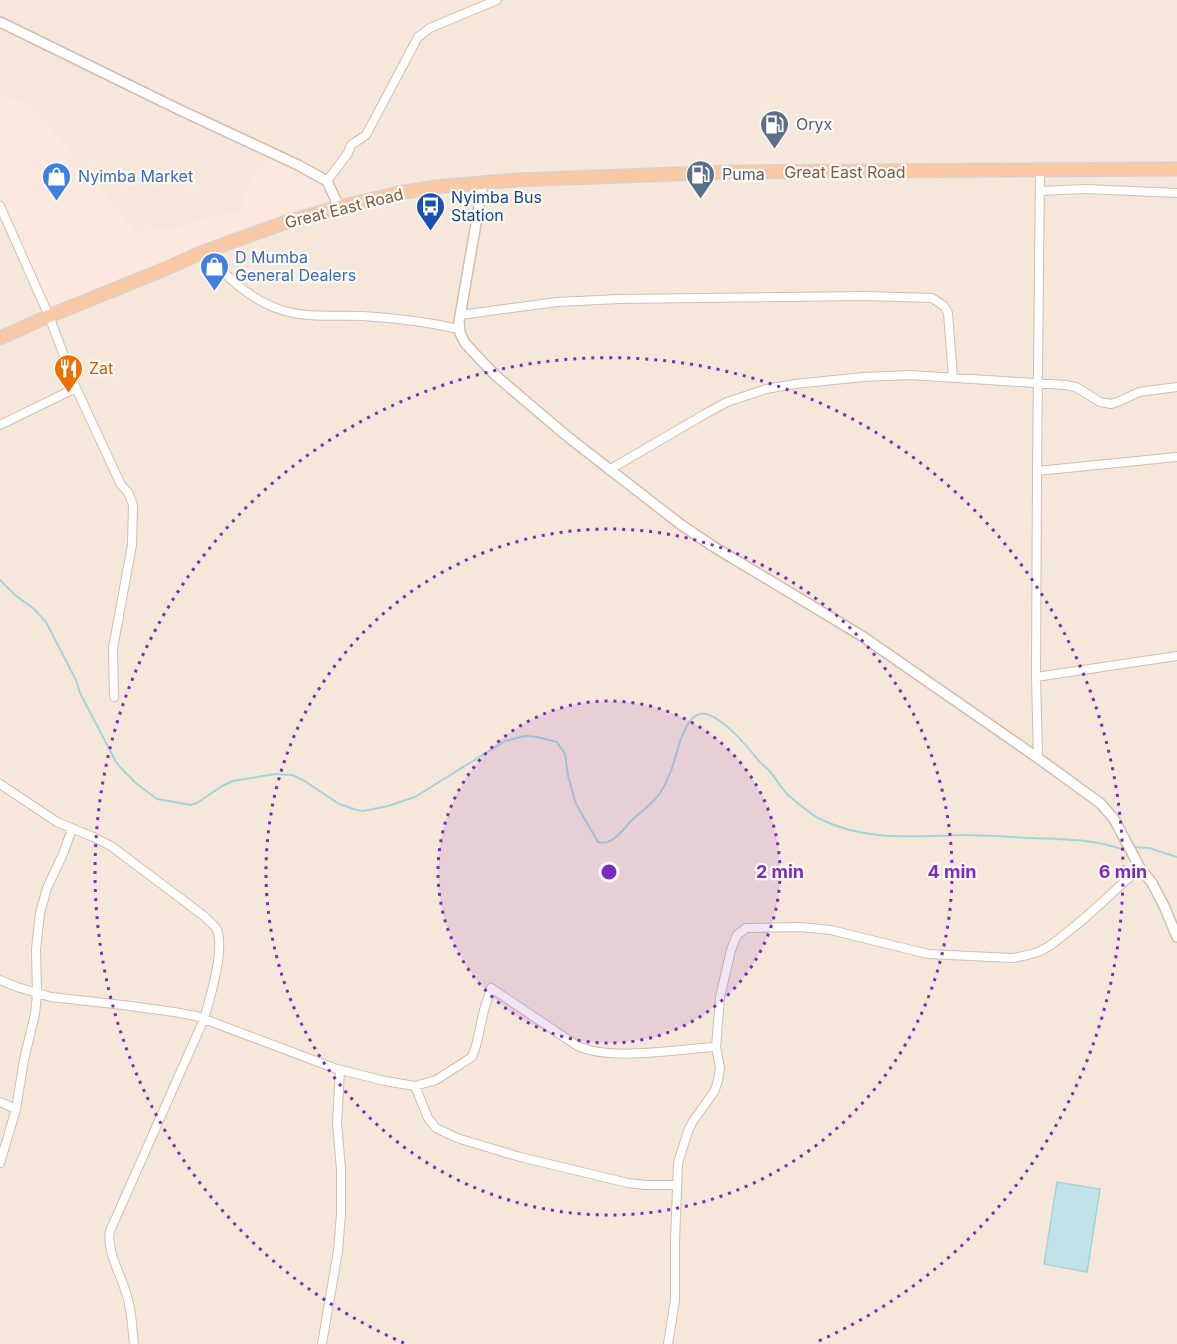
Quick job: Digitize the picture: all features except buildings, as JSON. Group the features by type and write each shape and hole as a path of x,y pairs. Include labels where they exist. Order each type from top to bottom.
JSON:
{"highway":[{"name":"Great East Road","path":"0,338 204,252 284,223 339,207 426,189 517,180 728,172 1177,169"}],"street":[{"path":"327,181 348,153 351,145 366,135 418,36 430,28 497,0"},
{"path":"0,22 298,165 327,181 339,207"},
{"path":"1038,758 1036,677 1040,170"},
{"path":"483,183 459,329 465,343 476,355 495,375 609,470 680,524 862,636 1038,758 1100,804 1114,819 1140,868 1152,883 1177,937"},
{"path":"1040,191 1076,189 1177,193"},
{"path":"0,206 49,316 76,388 121,485 128,492 133,505 132,545 113,648 114,697"},
{"path":"204,252 249,294 284,311 299,314 387,318 459,329"},
{"path":"460,315 557,302 619,299 866,296 932,298 944,306 948,314 952,378"},
{"path":"609,470 720,406 766,389 795,384 910,375 1038,383 1076,387 1100,402 1111,404 1138,392 1177,387"},
{"path":"0,425 76,388"},
{"path":"1037,471 1177,457"},
{"path":"1036,677 1177,656"},
{"path":"0,784 47,816 102,841 120,852 204,916 214,926 219,936 211,995 204,1019 108,1238 129,1299 134,1344"},
{"path":"0,1163 16,1109 35,1014 36,950 40,913 47,888 72,829"},
{"path":"668,1344 675,1300 678,1163 688,1131 714,1092 718,1081 719,1060 716,1047 720,997 731,950 737,935 746,928 800,927 831,930 928,954 1022,956 1050,945 1083,920 1140,868"},
{"path":"0,980 37,994 174,1012 204,1019 340,1070 415,1086 436,1080 472,1057 491,988 587,1050 625,1053 716,1047"},
{"path":"322,1344 341,1223 338,1123 340,1070"},
{"path":"415,1086 428,1118 436,1128 457,1138 520,1157 628,1183 677,1185"},
{"path":"0,1102 16,1109"}],"shaded area":[{"path":"0,0 1177,0 1177,1344 0,1344"},
{"name":"Nyimba Market","path":"0,94 34,108 137,234 194,223 241,209 247,189 265,160 295,167 325,181 330,199 238,229 51,312 0,193"}],"water":[{"path":"1057,1182 1100,1189 1087,1272 1044,1264"}],"waterway":[{"path":"0,580 46,622 115,760 137,784 157,799 191,805 233,781 275,774 292,775 339,804 363,811 415,797 505,741 525,736 537,737 557,742 565,754 576,804 598,842 603,843 616,837 657,797 673,766 684,730 694,717 707,714 723,723 740,739 770,771 788,795 817,817 838,826 891,836 973,835 1062,839 1099,843 1122,849"},
{"path":"1133,847 1149,848 1177,857"}],"place":[{"name":"Oryx","path":"775,150"},
{"name":"Puma","path":"701,200"},
{"name":"Nyimba Market","path":"57,202"},
{"name":"Nyimba Bus Station","path":"430,232"},
{"name":"D Mumba General Dealers","path":"214,292"},
{"name":"Zat","path":"68,394"}]}
